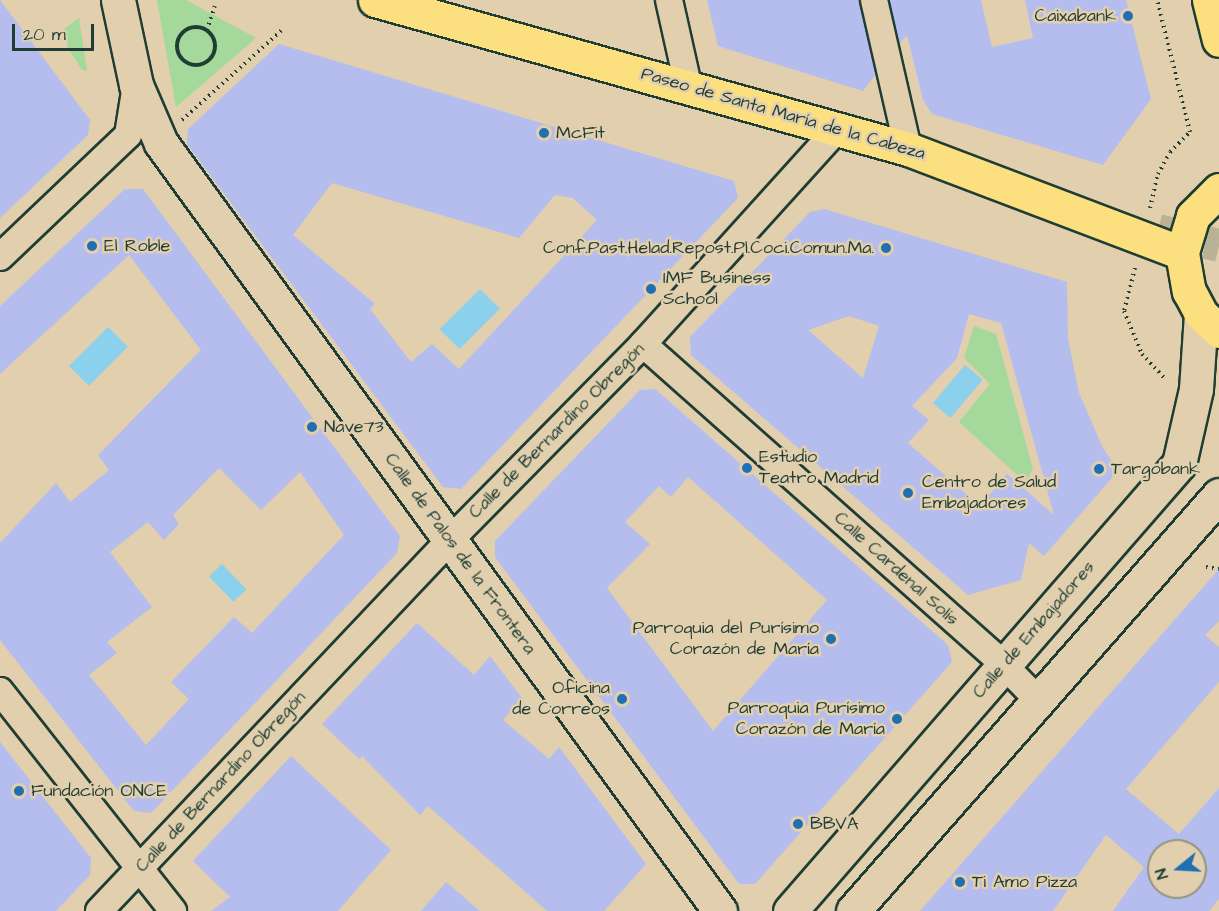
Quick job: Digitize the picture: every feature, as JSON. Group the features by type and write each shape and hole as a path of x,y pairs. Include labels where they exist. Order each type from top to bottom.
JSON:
{"main road":[{"name":"Calle de Palos de la Frontera","path":"118,0 136,85 161,143 720,911"},
{"name":"Paseo de Santa María de la Cabeza","path":"375,0 425,7 908,149 1182,253"},
{"path":"1209,0 1219,40"},
{"path":"1210,322 1182,272 1182,253 1193,216 1219,190"},
{"name":"Calle de Embajadores","path":"790,911 1179,464 1210,322"},
{"path":"853,911 1219,495"}],"street":[{"path":"669,0 688,85"},
{"path":"874,0 908,149"},
{"path":"0,257 128,135 136,85"},
{"name":"Calle de Bernardino Obregón","path":"99,911 450,540 644,344 837,129"},
{"name":"Calle Cardenal Solís","path":"644,344 1003,664 1039,701"},
{"path":"0,691 173,911"}],"path":[{"path":"1152,200 1166,159 1190,132 1156,0"},
{"path":"207,30 214,6"},
{"path":"195,26 207,30 214,40 210,58 199,65 187,63 176,48 179,36 195,26"},
{"path":"176,125 284,28"},
{"path":"1133,272 1124,310 1131,335 1152,368 1173,382"},
{"path":"1206,567 1219,569"}],"green space":[{"path":"157,0 186,0 256,38 176,107"},
{"path":"79,18 87,71 82,70 68,48 64,29"},
{"path":"974,326 996,334 1033,469 1025,482 959,422 990,384 964,358"}],"water":[{"path":"480,289 500,309 459,349 440,329"},
{"path":"108,327 128,347 89,386 69,366"},
{"path":"965,365 983,380 950,418 933,403"},
{"path":"222,564 246,589 233,602 209,577"}],"building":[{"path":"0,0 90,120 88,135 0,218"},
{"path":"707,0 859,0 876,74 863,91 718,46"},
{"path":"889,0 981,0 992,47 1033,38 1025,0 1126,0 1151,99 1103,165 932,114 923,100 907,35 899,44"},
{"path":"279,44 734,181 738,198 461,489 443,487 187,144 188,129","holes":["332,183 519,238 555,195 573,198 597,220 459,369 432,344 411,362 370,309 375,304 293,235"]},
{"path":"125,189 143,189 400,536 397,553 151,813 134,811 0,640 0,543 56,483 70,502 109,470 98,455 201,350 129,255 0,374 0,306","holes":["219,468 261,510 300,472 344,535 252,633 234,617 171,682 189,699 146,745 89,675 117,653 107,642 152,607 110,552 148,522 164,540 179,524 173,515"]},
{"path":"824,209 1067,282 1068,339 1079,393 1103,448 1118,471 1044,556 1029,543 1021,580 968,595 691,355 690,337 810,212","holes":["969,314 1001,323 1054,515 1007,474 980,506 908,443 929,420 912,406 957,358","849,316 879,326 863,378 808,330"]},
{"path":"655,389 948,645 952,662 755,884 739,884 495,557 495,541 640,390","holes":["688,477 827,600 713,731 607,588 650,544 625,522 659,486 671,497"]},
{"path":"1219,569 1219,621 1205,635 1219,647 1219,682 1126,789 1179,834 1219,788 1219,899 1209,911 1113,911 1144,867 1106,835 1053,911 920,911"},
{"path":"417,623 474,675 490,656 522,698 503,720 549,759 559,747 646,864 604,911 547,911 428,806 420,815 362,756 359,759 322,724"},
{"path":"0,742 91,858 90,875 56,911 0,911"},
{"path":"291,756 391,850 338,911 211,911 230,897 193,861"},
{"path":"446,882 480,911 421,911"}],"tunnel":[{"path":"1158,230 1219,245"}],"place":[{"name":"Caixabank","path":"1128,16"},
{"name":"McFit","path":"544,133"},
{"name":"El Roble","path":"92,246"},
{"name":"Conf.Past.Helad.Repost.Pl.Coci.Comun.Ma.","path":"886,248"},
{"name":"IMF Business School","path":"651,289"},
{"name":"Nave73","path":"312,427"},
{"name":"Estudio Teatro Madrid","path":"747,468"},
{"name":"Targobank","path":"1099,469"},
{"name":"Centro de Salud Embajadores","path":"908,493"},
{"name":"Parroquia del Purísimo Corazón de María","path":"831,639"},
{"name":"Oficina de Correos","path":"622,699"},
{"name":"Parroquia Purísimo Corazón de María","path":"897,719"},
{"name":"Fundación ONCE","path":"19,791"},
{"name":"BBVA","path":"798,824"},
{"name":"Ti Amo Pizza","path":"960,882"}]}
